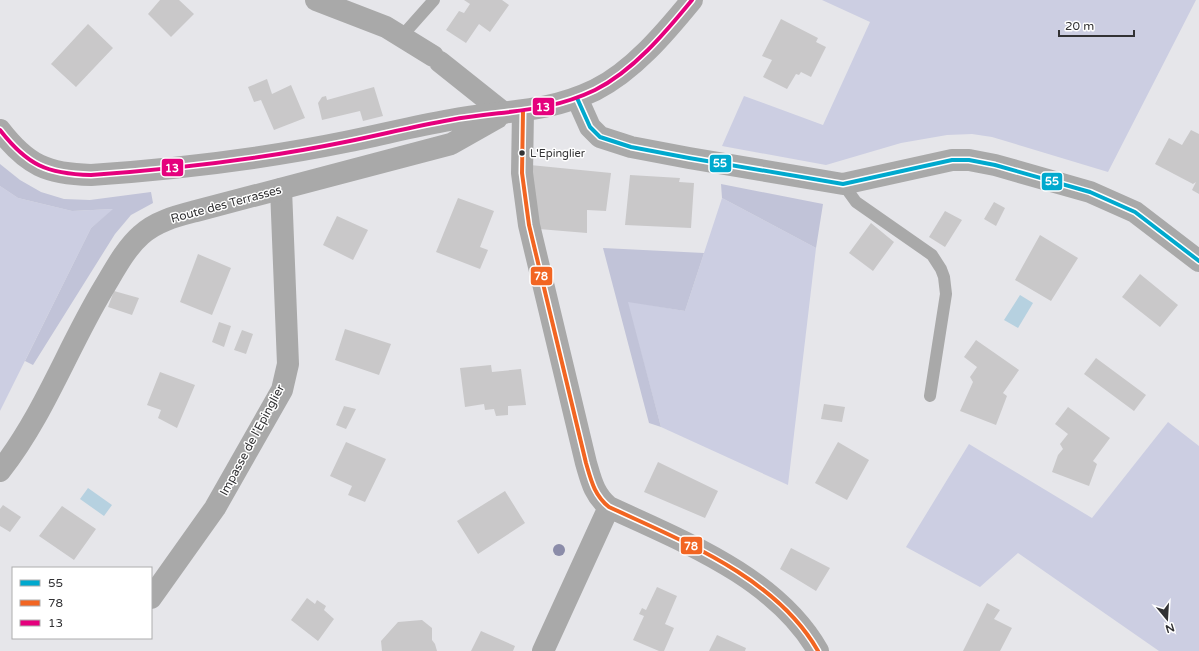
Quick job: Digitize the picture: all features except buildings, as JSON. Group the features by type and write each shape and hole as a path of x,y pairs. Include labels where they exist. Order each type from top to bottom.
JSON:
{"street":[{"path":"316,0 364,17 402,36 513,112 529,225 538,266 590,478 600,499 609,507 717,559 738,572 788,612 802,627 814,649"},
{"path":"0,130 19,153 29,161 72,175 91,175 248,159 345,142 453,119 542,109 577,98 614,78 635,61 658,38 692,0"},
{"path":"577,98 590,127 595,134 606,140 631,147 689,158 843,184 952,160 969,160 995,165 1090,192 1115,203 1152,224 1199,261"},
{"name":"Route des Terrasses","path":"0,471 22,441 44,404 109,278 132,244 150,228 171,218 451,144 513,112"},
{"name":"Impasse de l'Epinglier","path":"152,597 215,508 282,390 286,375 287,336 281,188"},
{"path":"543,651 609,507"}],"lane":[{"path":"402,36 434,0"},
{"path":"843,184 856,202 932,255 943,273 946,294 930,396"}],"shaded area":[{"path":"822,0 1196,0 1108,172 992,137 972,134 947,135 901,143 826,165 722,146 744,96 823,125 870,22"},
{"path":"0,164 20,180 41,192 64,199 90,200 151,192 153,203 131,215 115,234 33,365 25,361 91,228 113,209 72,211 18,198 0,186"},
{"path":"721,184 823,204 816,248 722,198"},
{"path":"0,186 18,198 72,211 114,209 91,228 0,411"},
{"path":"722,198 816,248 788,485 661,427 627,301 685,311"},
{"path":"603,248 704,253 685,311 628,302 661,427 649,423"},
{"path":"1020,295 1033,303 1018,328 1004,320"},
{"path":"1168,422 1199,446 1199,651 1159,651 1018,553 980,587 906,547 969,444 1092,518"},
{"path":"88,488 112,505 104,516 80,499"}],"transit line":[{"name":"13","path":"0,130 19,152 39,165 50,170 91,175 155,170 251,158 314,148 450,120 541,107 577,98 595,90 622,73 648,50 692,0"},
{"name":"55","path":"577,98 590,127 600,137 631,147 843,184 952,160 969,160 995,165 1090,192 1135,212 1199,261"},
{"name":"78","path":"523,111 522,173 529,225 586,463 596,492 609,507 667,533 696,548 753,582 778,602 800,625 818,651"}],"place":[{"name":"L'Epinglier","path":"522,153"}]}
